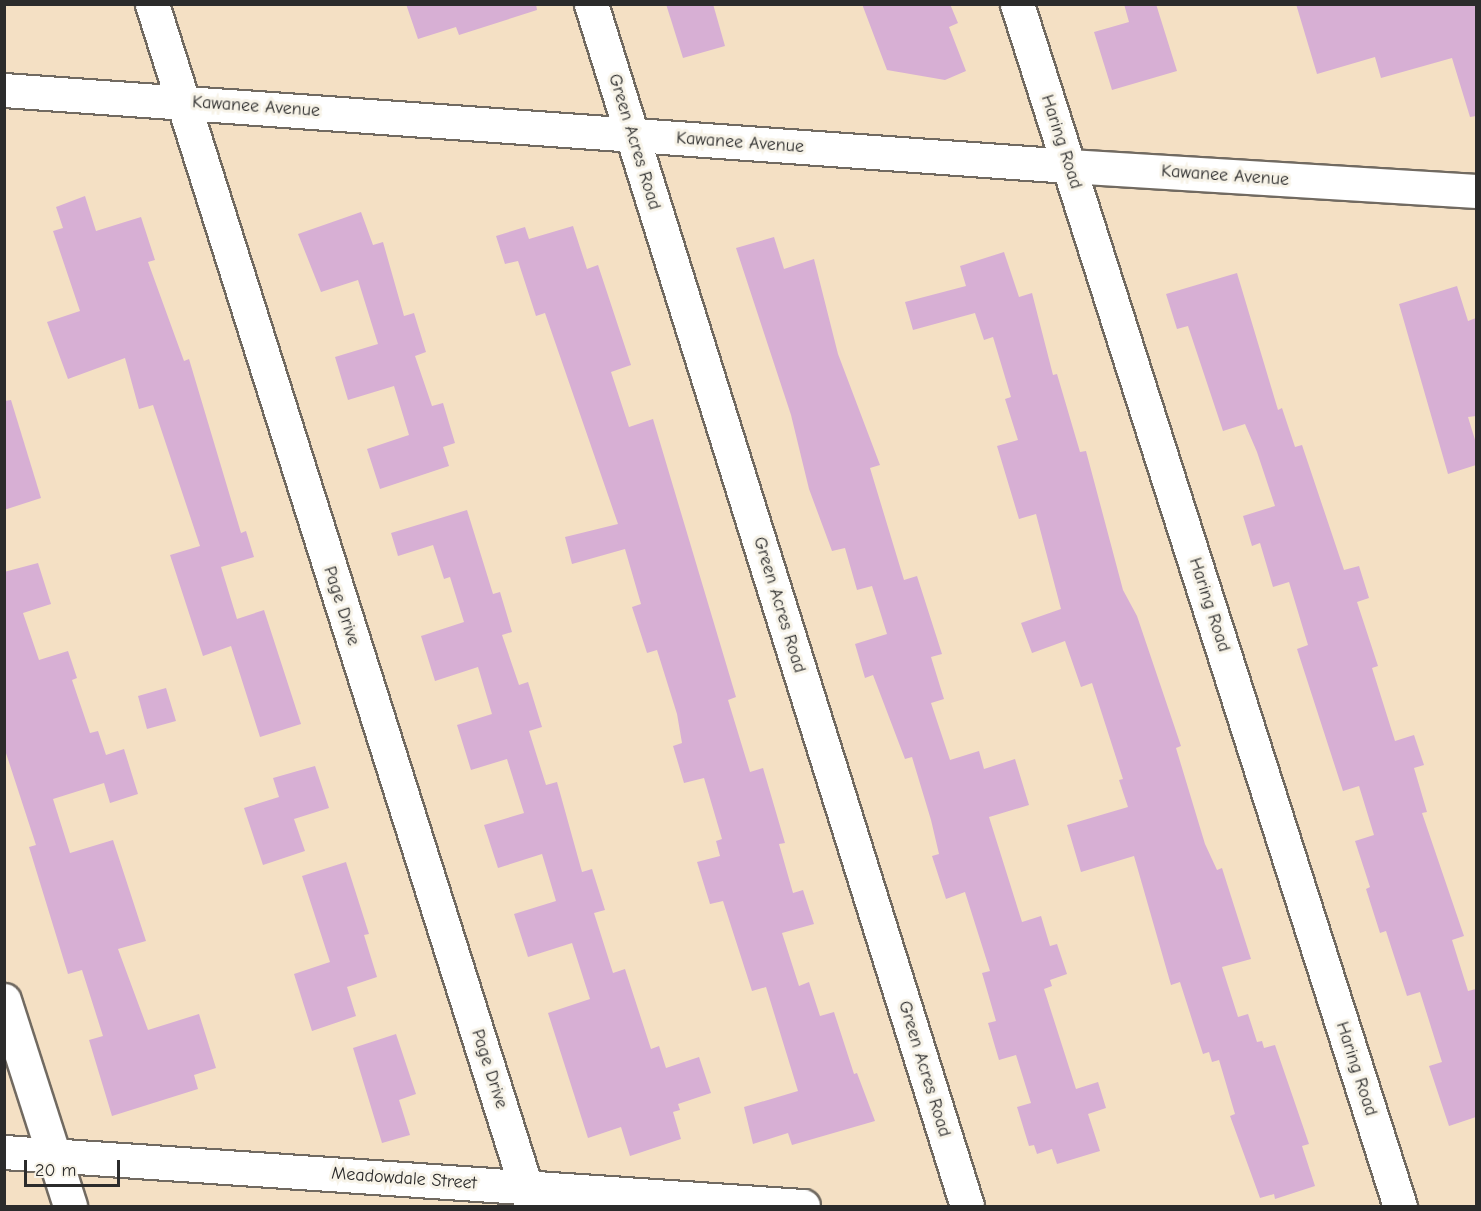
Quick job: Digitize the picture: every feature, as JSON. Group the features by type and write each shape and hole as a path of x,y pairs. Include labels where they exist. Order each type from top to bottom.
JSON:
{"street":[{"name":"Page Drive","path":"152,4 529,1197"},
{"name":"Green Acres Road","path":"591,4 966,1206"},
{"name":"Haring Road","path":"1017,4 1400,1206"},
{"name":"Kawanee Avenue","path":"4,90 1069,166 1476,191"},
{"path":"4,1000 70,1206"},
{"name":"Meadowdale Street","path":"4,1152 529,1197 803,1206"}],"building":[{"path":"406,4 536,4 537,10 459,35 456,27 418,39"},
{"path":"666,4 713,4 725,46 683,58"},
{"path":"862,4 950,4 958,23 949,27 966,71 945,80 887,70"},
{"path":"1124,4 1156,4 1177,71 1112,90 1094,32 1129,22"},
{"path":"1296,4 1476,4 1476,116 1470,117 1452,58 1381,78 1375,57 1317,74"},
{"path":"85,196 96,231 141,217 155,260 148,262 184,361 189,359 241,533 246,531 254,557 221,567 237,619 264,610 301,724 260,737 231,646 203,656 170,555 200,546 153,405 139,409 125,358 68,379 47,322 80,311 53,231 63,228 56,207"},
{"path":"361,212 373,245 383,242 404,316 414,313 426,352 415,356 432,406 443,403 455,443 443,447 449,466 380,489 367,449 409,435 394,386 348,400 335,357 378,344 358,280 321,292 298,234"},
{"path":"573,226 587,269 598,265 631,365 611,372 629,427 653,419 736,697 728,700 750,772 763,768 785,843 779,844 793,893 803,890 814,924 782,933 799,986 809,982 820,1016 834,1012 854,1074 857,1073 875,1121 792,1145 788,1133 753,1144 744,1107 798,1091 766,987 752,991 723,901 710,904 697,862 720,856 716,841 722,839 704,778 684,783 673,746 682,743 677,714 657,650 647,653 632,607 641,604 625,549 572,564 565,537 618,524 545,313 536,316 518,261 505,264 496,236 525,227 529,239"},
{"path":"774,237 784,269 814,259 838,354 880,465 870,468 904,580 917,576 942,654 931,657 944,699 931,703 950,760 979,751 984,769 1015,759 1029,805 989,817 1022,922 1041,916 1050,946 1057,944 1067,974 1050,980 1052,986 1044,989 1076,1089 1098,1082 1106,1108 1088,1114 1100,1151 1057,1164 1052,1149 1037,1154 1034,1145 1029,1146 1017,1107 1031,1103 1016,1055 999,1060 988,1023 996,1021 982,973 990,971 965,892 946,899 932,856 939,854 931,820 912,757 905,759 873,675 865,678 855,644 887,634 872,586 857,590 845,548 832,551 809,489 791,415 736,248"},
{"path":"1004,252 1019,297 1032,293 1053,375 1057,374 1080,452 1086,451 1123,590 1137,616 1181,746 1176,748 1205,844 1217,870 1222,868 1251,959 1222,967 1238,1017 1248,1014 1257,1042 1262,1041 1264,1048 1275,1045 1309,1144 1302,1146 1315,1186 1275,1199 1274,1194 1260,1198 1230,1116 1235,1114 1219,1060 1212,1062 1209,1052 1203,1054 1180,982 1171,985 1134,856 1081,872 1067,825 1128,807 1119,780 1123,779 1092,683 1081,687 1065,641 1032,653 1021,623 1061,609 1036,514 1019,519 997,446 1018,440 1005,399 1011,397 993,337 984,340 975,313 913,330 905,302 966,286 960,266"},
{"path":"1237,273 1278,410 1282,408 1295,447 1302,445 1344,570 1359,566 1369,598 1357,602 1378,666 1372,668 1395,741 1414,735 1424,765 1414,768 1427,812 1422,813 1464,936 1452,940 1468,991 1476,989 1476,1117 1449,1126 1429,1066 1442,1062 1420,992 1407,996 1386,931 1380,933 1366,889 1370,887 1355,841 1374,835 1359,786 1343,791 1297,649 1308,645 1289,582 1273,587 1260,543 1252,546 1243,516 1275,506 1257,452 1245,424 1223,431 1188,326 1177,329 1166,294"},
{"path":"1457,286 1468,321 1476,318 1476,416 1468,417 1476,443 1476,465 1448,474 1399,304"},
{"path":"11,400 41,498 4,510 4,401"},
{"path":"467,510 493,594 500,592 512,632 502,635 519,685 528,682 542,727 529,731 546,785 557,782 582,872 592,869 605,910 594,913 613,973 625,969 651,1049 659,1046 666,1068 699,1057 711,1093 678,1104 680,1110 673,1112 681,1139 630,1156 621,1127 588,1138 548,1013 590,999 572,943 528,957 514,914 556,901 542,854 498,868 484,825 524,813 507,759 471,770 457,725 492,714 478,667 435,681 421,636 464,622 450,577 444,579 433,545 398,556 391,533"},
{"path":"38,563 51,604 23,613 39,660 68,651 77,678 72,680 90,733 98,731 106,755 124,749 138,794 110,803 104,783 53,799 70,853 113,840 146,941 118,949 148,1030 199,1014 216,1068 194,1075 198,1089 112,1116 89,1040 103,1036 82,970 68,974 29,847 36,845 4,747 4,572"},
{"path":"166,688 176,721 147,729 138,696"},
{"path":"315,766 329,808 294,819 305,851 263,865 244,808 279,797 273,778"},
{"path":"346,862 369,934 364,935 377,977 347,987 356,1016 312,1031 294,974 330,962 302,876"},
{"path":"396,1034 416,1094 399,1100 410,1135 382,1143 353,1048"}]}
